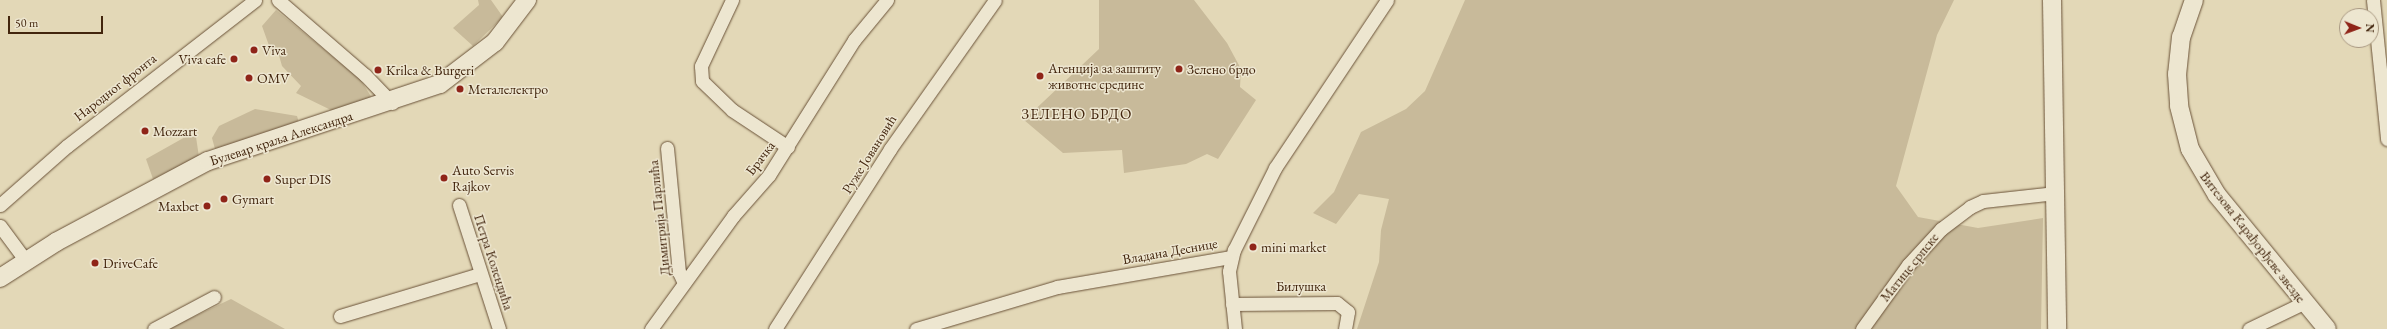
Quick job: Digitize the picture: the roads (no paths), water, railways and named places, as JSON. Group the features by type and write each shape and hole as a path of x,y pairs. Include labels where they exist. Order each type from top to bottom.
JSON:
{"main road":[{"name":"Булевар краља Александра","path":"0,278 26,261 208,161 280,135 392,103 440,84 471,62 505,32 527,0"},
{"path":"2052,0 2057,329"},
{"name":"Витезова Карађорђеве звезде","path":"2194,0 2181,38 2177,74 2179,106 2190,149 2217,196 2327,329"}],"street":[{"name":"Народног фронта","path":"0,205 67,146 255,0"},
{"path":"278,0 365,75 392,103"},
{"path":"732,0 701,66 702,81 732,110 788,147"},
{"name":"Брачка","path":"651,329 684,283 788,147 854,40 886,0"},
{"name":"Руже Јовановић","path":"775,329 890,149 995,0"},
{"name":"Владана Деснице","path":"916,329 1057,287 1232,257 1275,168 1387,0"},
{"path":"2373,0 2387,139"},
{"name":"Димитрија Парлића","path":"667,148 679,272 684,283"},
{"name":"Матице српске","path":"1862,329 1908,265 1940,229 1970,207 1983,201 2056,193"},
{"name":"Петра Колендића","path":"459,205 499,329"},
{"path":"0,226 26,261"},
{"path":"1232,257 1228,271 1235,329"},
{"path":"340,316 480,274"},
{"path":"154,329 214,297"},
{"path":"2249,329 2305,302"},
{"name":"Билушка","path":"1232,304 1337,303 1348,312 1345,329"}],"place":[{"name":"Viva","path":"254,50"},
{"name":"Viva cafe","path":"234,59"},
{"name":"Зелено брдо","path":"1179,69"},
{"name":"Krilca & Burgeri","path":"378,70"},
{"name":"Агенција за заштиту животне средине","path":"1040,76"},
{"name":"OMV","path":"249,78"},
{"name":"Металелектро","path":"460,89"},
{"name":"Mozzart","path":"145,131"},
{"name":"Auto Servis Rajkov","path":"444,178"},
{"name":"Super DIS","path":"267,179"},
{"name":"Gymart","path":"224,199"},
{"name":"Maxbet","path":"207,206"},
{"name":"mini market","path":"1253,247"},
{"name":"DriveCafe","path":"95,263"}],"district":[{"name":"ЗЕЛЕНО БРДО","path":"1077,114"}]}
